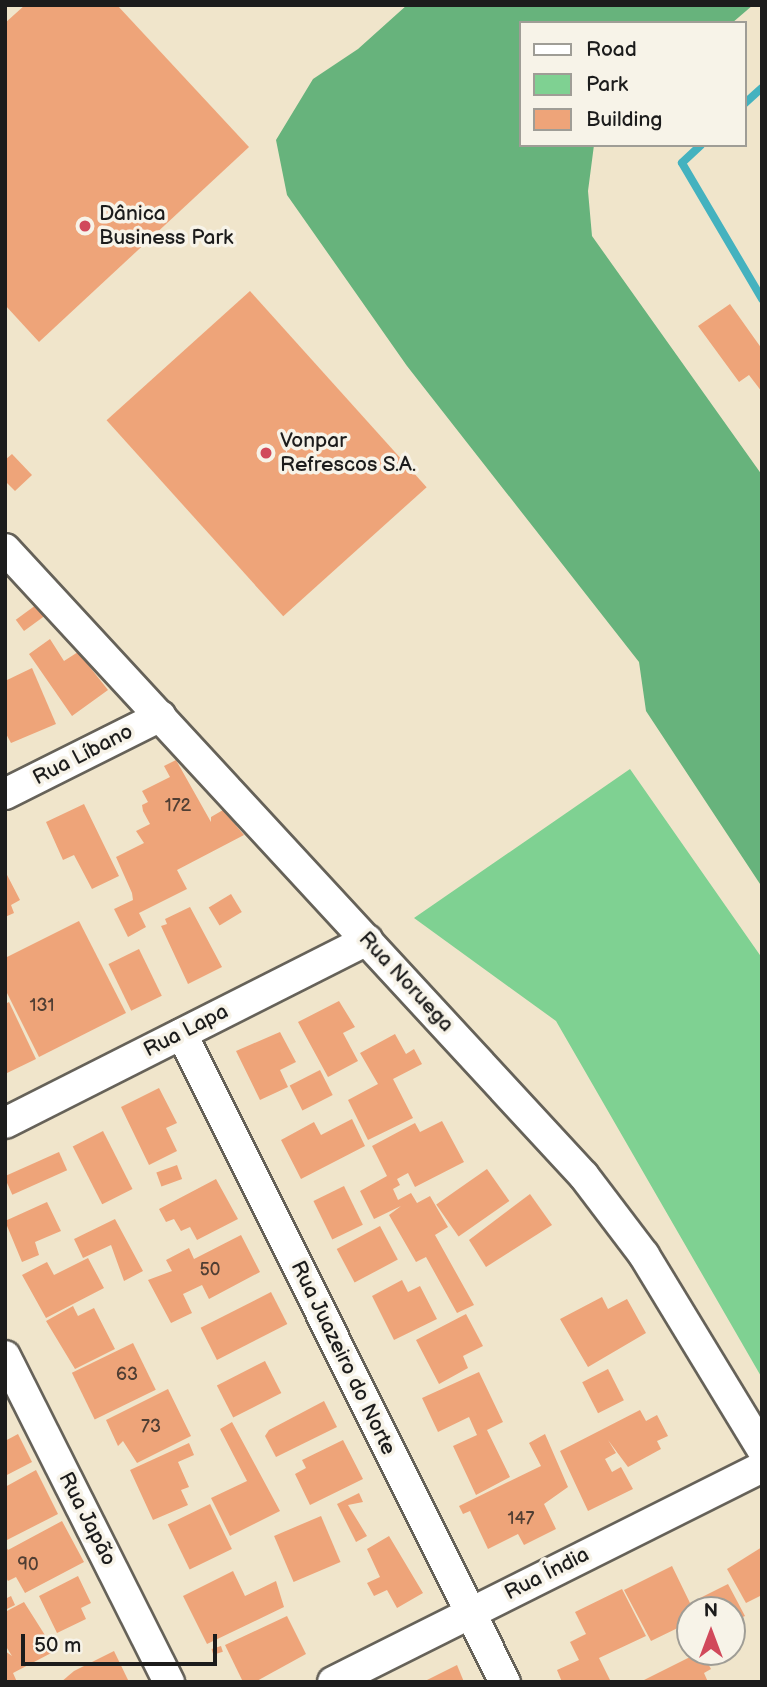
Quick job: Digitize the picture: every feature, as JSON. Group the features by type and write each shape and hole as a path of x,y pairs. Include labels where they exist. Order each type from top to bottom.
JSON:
{"street":[{"name":"Rua Noruega","path":"5,549 367,940 615,1214 762,1449"},
{"name":"Rua Líbano","path":"5,794 161,716"},
{"name":"Rua Lapa","path":"5,1123 367,940"},
{"name":"Rua Juazeiro do Norte","path":"182,1034 505,1682"},
{"name":"Rua Japão","path":"5,1356 169,1682"},
{"name":"Rua Índia","path":"333,1682 762,1466"}],"green space":[{"path":"407,5 753,5 734,21 518,21 518,147 594,147 588,191 592,236 762,475 762,887 646,711 639,662 407,366 287,195 276,140 313,79 358,49"},
{"path":"630,769 762,958 762,1378 556,1021 414,918"}],"building":[{"name":"Dânica Business Park","path":"25,5 117,5 249,147 39,342 5,305 5,23"},
{"name":"Vonpar Refrescos S.A.","path":"250,291 427,487 283,616 107,420"},
{"path":"730,304 762,349 762,392 749,375 739,382 698,326"},
{"path":"12,454 32,475 15,491 5,481 5,460"},
{"path":"36,605 44,616 24,631 16,620"},
{"path":"50,639 64,661 78,652 108,690 72,716 29,654"},
{"path":"32,668 56,724 11,743 5,732 5,681"},
{"path":"176,760 211,822 211,817 223,810 244,835 177,870 187,889 139,913 146,927 128,937 114,909 133,900 132,893 116,857 144,843 136,831 150,824 143,811 142,805 148,802 142,791 170,777 164,766"},
{"path":"84,804 119,876 92,889 74,855 63,860 46,822"},
{"path":"5,871 20,900 11,905 14,913 5,917"},
{"path":"231,894 242,912 220,925 209,907"},
{"path":"190,907 222,967 188,984 161,926 167,924 165,919"},
{"path":"79,921 126,1013 39,1057 5,989 5,958"},
{"path":"139,949 162,996 131,1011 108,964"},
{"path":"339,1001 355,1027 343,1033 358,1061 328,1077 298,1022"},
{"path":"9,1002 36,1059 5,1074 5,1004"},
{"path":"280,1032 296,1062 280,1070 288,1087 260,1100 236,1051"},
{"path":"395,1034 406,1054 414,1049 422,1064 393,1079 413,1118 368,1140 348,1100 378,1084 360,1053"},
{"path":"320,1070 333,1095 302,1110 290,1085"},
{"path":"159,1088 177,1123 166,1128 177,1151 149,1165 121,1107"},
{"path":"352,1119 365,1146 301,1179 281,1140 314,1122 321,1135"},
{"path":"442,1121 464,1162 415,1187 408,1173 397,1179 400,1185 393,1189 398,1200 411,1193 417,1203 430,1196 448,1227 435,1235 474,1305 457,1313 426,1257 416,1262 389,1215 401,1206 374,1219 360,1191 387,1176 372,1146 415,1123 420,1132"},
{"path":"103,1131 133,1189 102,1204 73,1146"},
{"path":"59,1152 67,1170 12,1195 5,1176"},
{"path":"177,1165 182,1179 161,1187 156,1173"},
{"path":"487,1169 509,1201 459,1237 436,1205"},
{"path":"216,1179 238,1219 197,1240 190,1227 181,1231 174,1219 166,1222 159,1209"},
{"path":"344,1186 363,1225 332,1240 313,1201"},
{"path":"530,1194 552,1225 486,1267 469,1240"},
{"path":"47,1202 61,1231 35,1242 39,1255 22,1262 5,1221"},
{"path":"115,1219 143,1271 124,1281 111,1245 83,1258 74,1239"},
{"path":"380,1226 398,1260 355,1283 337,1249"},
{"path":"241,1235 260,1272 209,1299 202,1285 183,1294 192,1313 171,1323 148,1280 172,1271 166,1260 189,1248 194,1259"},
{"path":"88,1258 104,1288 46,1318 22,1275 47,1262 54,1275"},
{"path":"402,1280 408,1292 420,1286 437,1319 394,1340 372,1296"},
{"path":"271,1292 287,1324 217,1360 201,1328"},
{"path":"602,1297 608,1309 627,1299 646,1333 588,1367 560,1319"},
{"path":"73,1306 78,1316 94,1308 115,1349 75,1369 46,1321"},
{"path":"466,1314 483,1346 463,1356 468,1368 439,1384 416,1340"},
{"path":"133,1343 156,1390 95,1420 72,1373"},
{"path":"265,1361 281,1393 233,1418 217,1386"},
{"path":"608,1369 624,1400 598,1413 582,1382"},
{"path":"479,1372 503,1422 487,1430 510,1477 476,1495 453,1446 477,1435 469,1417 438,1432 422,1398"},
{"path":"168,1389 191,1436 137,1463 123,1441 118,1446 106,1420"},
{"path":"324,1401 337,1427 276,1457 265,1436 269,1430"},
{"path":"640,1410 646,1421 657,1415 668,1436 657,1441 661,1449 628,1467 608,1440 616,1453 605,1459 612,1472 621,1467 633,1489 588,1511 560,1451"},
{"path":"232,1422 280,1511 230,1536 211,1498 247,1481 220,1429"},
{"path":"18,1434 32,1462 5,1476 5,1441"},
{"path":"545,1434 568,1487 544,1504 556,1529 524,1545 518,1534 488,1549 470,1511 463,1514 459,1506 541,1466 529,1443"},
{"path":"343,1440 363,1479 310,1505 295,1474 306,1468 302,1460"},
{"path":"189,1443 194,1455 178,1462 189,1487 181,1490 188,1505 153,1520 130,1470"},
{"path":"36,1470 58,1514 5,1541 5,1487"},
{"path":"359,1493 363,1502 348,1505 367,1536 356,1542 337,1504"},
{"path":"210,1504 232,1549 190,1570 168,1525"},
{"path":"321,1516 341,1562 294,1582 274,1536"},
{"path":"62,1521 84,1562 25,1593 16,1577 8,1581 5,1576 5,1545 8,1550"},
{"path":"389,1536 423,1593 397,1608 387,1590 374,1596 367,1583 380,1577 367,1549"},
{"path":"762,1547 762,1595 746,1603 746,1596 742,1596 727,1569"},
{"path":"672,1566 687,1596 676,1596 676,1629 651,1641 624,1590"},
{"path":"233,1571 245,1596 276,1581 284,1607 207,1644 183,1596"},
{"path":"78,1576 91,1603 81,1608 86,1619 57,1633 39,1596"},
{"path":"728,1584 734,1596 704,1596"},
{"path":"622,1589 646,1636 599,1658 611,1682 562,1682 557,1670 579,1660 570,1642 586,1634 575,1612"},
{"path":"11,1596 15,1605 5,1610 5,1599"},
{"path":"24,1602 55,1651 13,1673 17,1682 5,1682 5,1651 12,1656 5,1645 5,1612"},
{"path":"287,1616 306,1654 255,1682 243,1682 225,1645"},
{"path":"221,1646 223,1652 213,1655 211,1649"},
{"path":"114,1651 129,1682 61,1682 74,1671"},
{"path":"676,1664 709,1666 711,1669 704,1673 708,1682 640,1682"},
{"path":"457,1665 464,1682 423,1682"}],"waterway":[{"path":"746,102 762,88"},
{"path":"699,147 682,163 762,299"}],"place":[{"name":"Dânica Business Park","path":"85,226"},
{"name":"Vonpar Refrescos S.A.","path":"266,453"}]}
